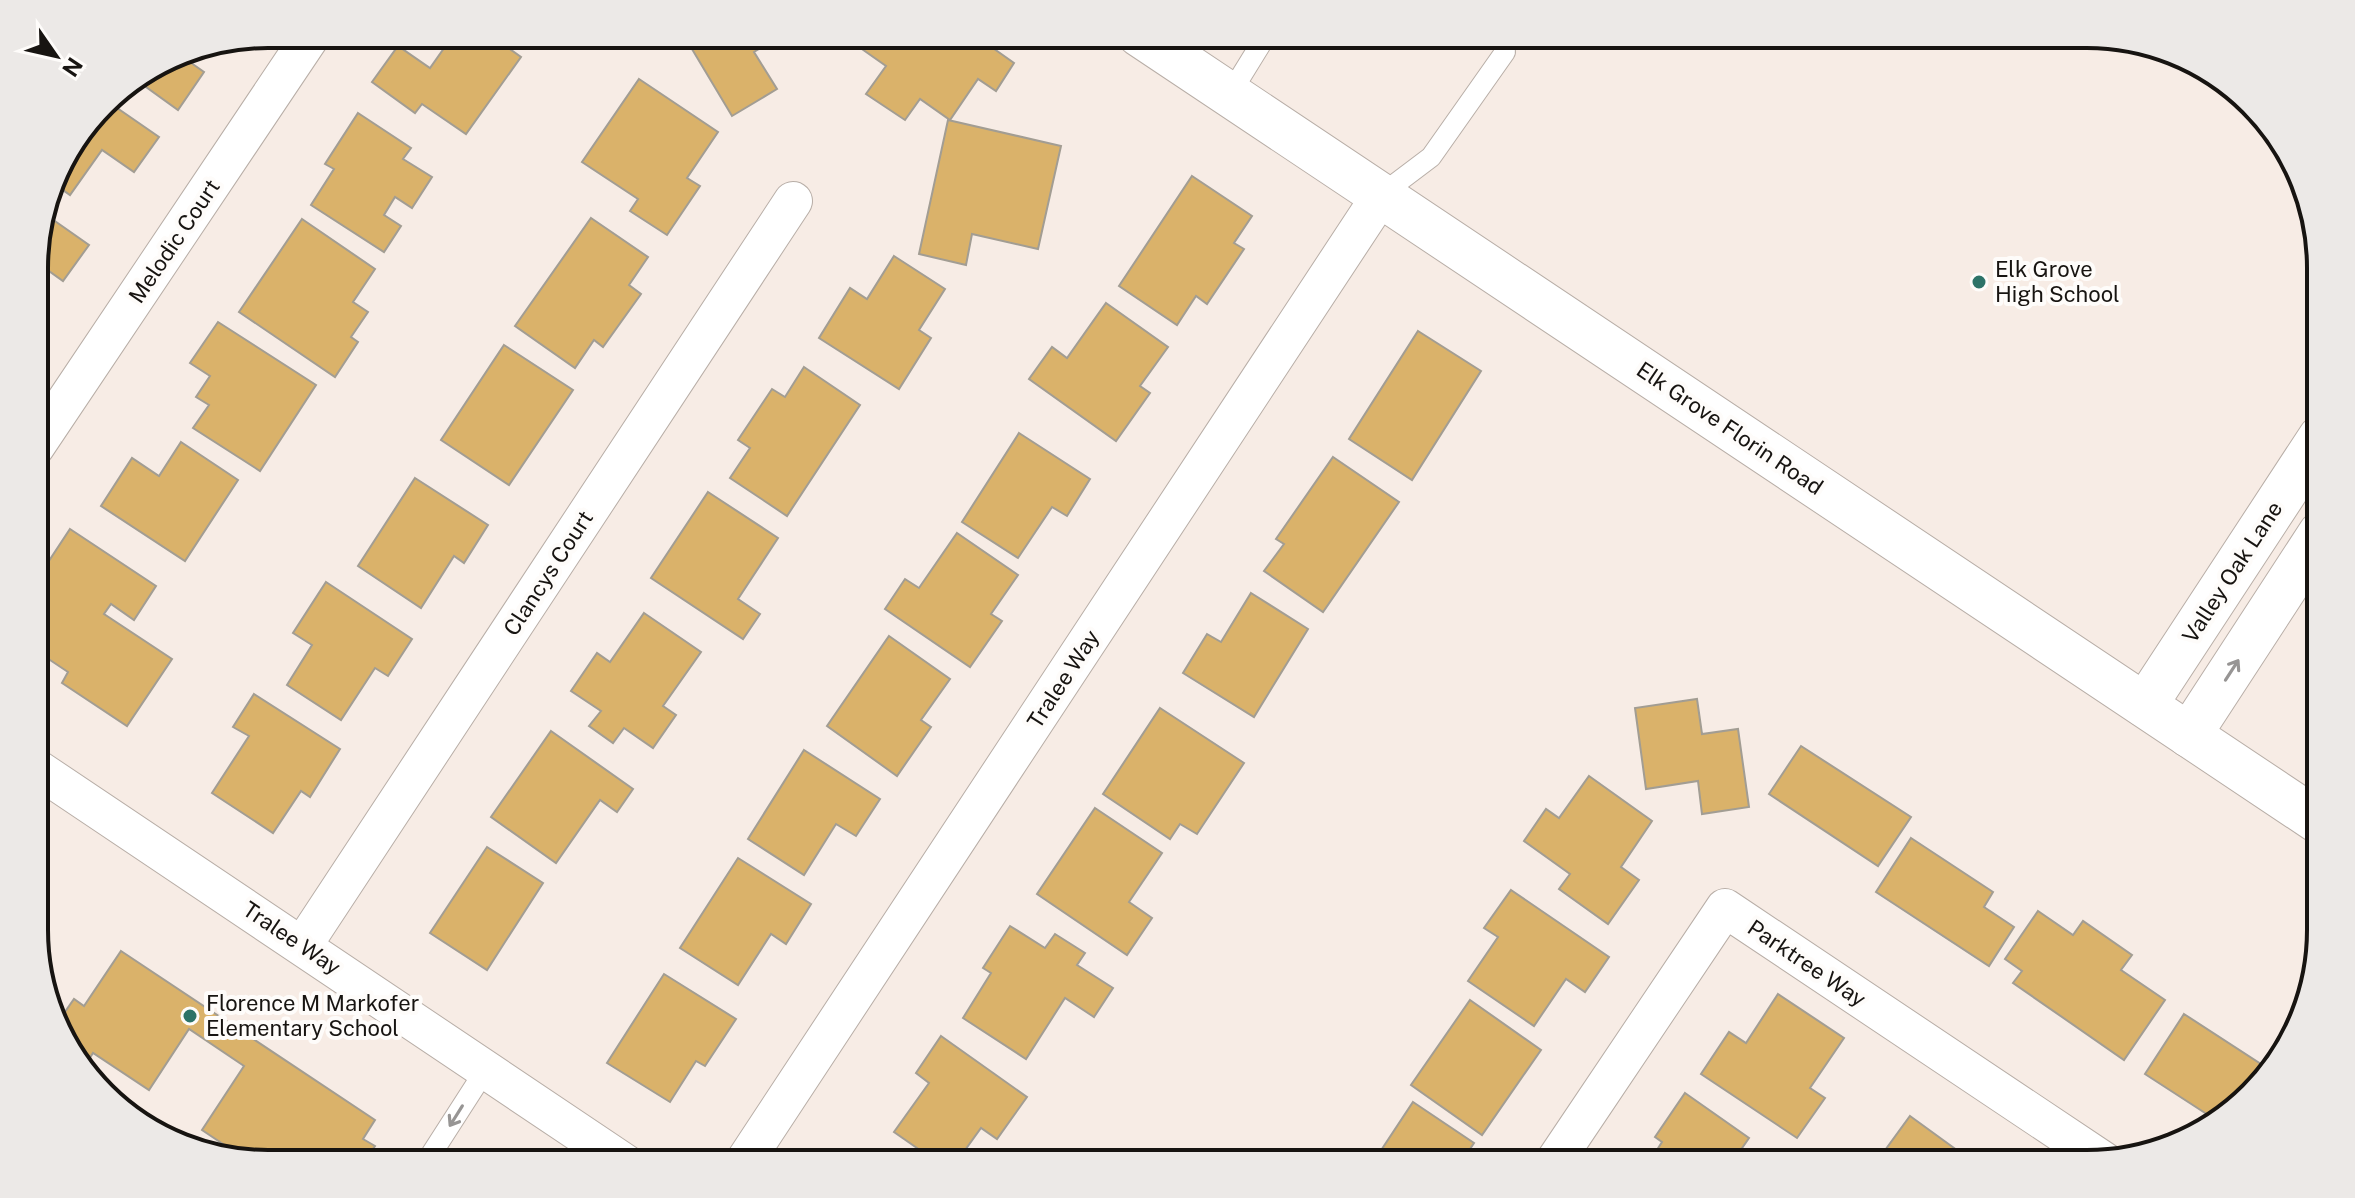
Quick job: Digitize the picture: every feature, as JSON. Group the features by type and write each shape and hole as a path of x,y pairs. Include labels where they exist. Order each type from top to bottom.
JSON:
{"main road":[{"name":"Elk Grove Florin Road","path":"1160,48 2307,814"},
{"name":"Valley Oak Lane","path":"2145,705 2307,458"},
{"path":"2189,735 2307,554"}],"street":[{"name":"Melodic Court","path":"48,428 303,48"},
{"name":"Tralee Way","path":"752,1150 1382,194"},
{"name":"Clancys Court","path":"303,945 793,201"},
{"name":"Tralee Way","path":"48,776 605,1150"},
{"name":"Parktree Way","path":"1562,1150 1725,908 2087,1150"}],"lane":[{"path":"1230,94 1258,48"},
{"path":"1382,194 1431,157 1505,52"},
{"path":"434,1150 486,1069"}],"building":[{"path":"397,48 430,68 444,48 508,48 521,57 466,134 422,104 415,113 372,82"},
{"path":"691,48 760,48 754,52 777,89 732,116"},
{"path":"860,48 993,48 1014,63 996,91 978,79 950,120 920,99 905,120 866,94 886,66"},
{"path":"191,63 204,72 178,110 145,86"},
{"path":"639,79 718,132 687,178 700,186 667,235 630,211 638,199 582,162"},
{"path":"118,109 159,137 134,172 102,150 70,195 63,190 78,158 103,123"},
{"path":"358,113 411,148 403,159 432,177 412,208 395,197 384,215 401,226 384,252 311,205 334,169 325,164"},
{"path":"948,120 1061,146 1038,249 972,234 966,265 919,254"},
{"path":"1192,176 1252,216 1234,243 1244,249 1207,304 1196,296 1177,325 1119,286"},
{"path":"591,218 648,257 629,285 641,294 603,347 594,340 575,368 515,326"},
{"path":"302,219 375,269 353,302 368,312 351,337 358,342 335,377 239,312"},
{"path":"54,220 89,245 63,281 48,270"},
{"path":"894,256 945,289 919,330 931,338 899,389 819,338 850,288 867,299"},
{"path":"1106,303 1168,347 1140,386 1150,393 1116,441 1029,379 1052,347 1067,358"},
{"path":"218,322 316,385 260,471 193,428 209,405 196,397 210,376 190,363"},
{"path":"1418,331 1481,371 1412,480 1349,439"},
{"path":"504,345 573,390 509,485 441,440"},
{"path":"804,367 860,405 787,516 730,478 750,448 738,440 772,389 785,397"},
{"path":"1019,433 1090,479 1067,516 1052,507 1018,558 962,522"},
{"path":"181,442 238,480 185,561 101,506 132,458 159,476"},
{"path":"1333,457 1399,502 1323,612 1264,571 1284,544 1276,539"},
{"path":"415,478 488,525 464,563 454,556 421,608 358,566"},
{"path":"708,492 778,538 738,599 760,614 743,639 651,578"},
{"path":"70,529 156,586 134,620 111,604 104,614 172,659 127,726 62,683 68,672 48,659 48,562"},
{"path":"957,533 1018,575 991,614 1002,621 970,667 885,609 905,579 919,588"},
{"path":"326,582 412,639 388,676 375,668 341,720 287,685 312,645 293,633"},
{"path":"1251,593 1308,629 1254,717 1183,673 1207,634 1221,642"},
{"path":"644,613 701,652 663,706 676,715 653,748 624,728 613,743 589,726 601,711 571,691 597,653 610,662"},
{"path":"889,636 950,679 921,720 931,727 897,776 827,726"},
{"path":"254,694 340,749 310,797 301,791 273,833 212,793 249,736 233,727"},
{"path":"1697,699 1702,734 1738,729 1749,807 1702,814 1698,781 1646,789 1635,708"},
{"path":"1160,708 1244,763 1197,834 1180,824 1170,839 1103,794"},
{"path":"551,731 633,789 617,812 600,800 556,863 491,817"},
{"path":"1801,746 1911,817 1878,866 1769,794"},
{"path":"804,750 880,799 856,836 836,824 804,875 748,839"},
{"path":"1589,776 1652,821 1621,867 1639,880 1608,924 1559,889 1570,874 1524,841 1546,809 1559,818"},
{"path":"1095,808 1162,853 1129,902 1152,918 1127,955 1037,894"},
{"path":"1911,838 1993,892 1984,907 2014,927 1989,966 1876,892"},
{"path":"487,847 543,883 487,970 430,933"},
{"path":"738,858 811,904 786,944 771,934 738,985 680,948"},
{"path":"1511,890 1609,957 1585,992 1566,979 1534,1026 1468,981 1498,937 1484,928"},
{"path":"2038,911 2073,935 2083,921 2132,955 2121,970 2165,1000 2124,1060 2013,983 2022,971 2005,959"},
{"path":"1010,926 1045,948 1055,934 1085,953 1077,965 1113,988 1094,1017 1065,998 1026,1059 963,1018 991,973 983,968"},
{"path":"121,951 375,1120 363,1139 375,1146 372,1150 268,1150 224,1145 202,1130 244,1066 189,1029 149,1090 93,1053 90,1058 65,1013 74,999 84,1006"},
{"path":"664,974 736,1019 705,1066 696,1061 670,1102 607,1063"},
{"path":"1778,994 1844,1038 1810,1088 1825,1098 1797,1138 1701,1074 1729,1032 1746,1043"},
{"path":"1470,1000 1541,1050 1482,1135 1411,1085"},
{"path":"2184,1014 2261,1064 2232,1095 2207,1114 2145,1074"},
{"path":"941,1036 1027,1097 997,1139 981,1128 965,1150 920,1150 894,1132 929,1083 916,1073"},
{"path":"1685,1093 1749,1138 1741,1150 1657,1150 1662,1142 1655,1137"},
{"path":"1413,1102 1474,1143 1469,1150 1381,1150"},
{"path":"1910,1116 1957,1150 1885,1150"}],"place":[{"name":"Elk Grove High School","path":"1979,282"},
{"name":"Florence M Markofer Elementary School","path":"190,1016"}]}
